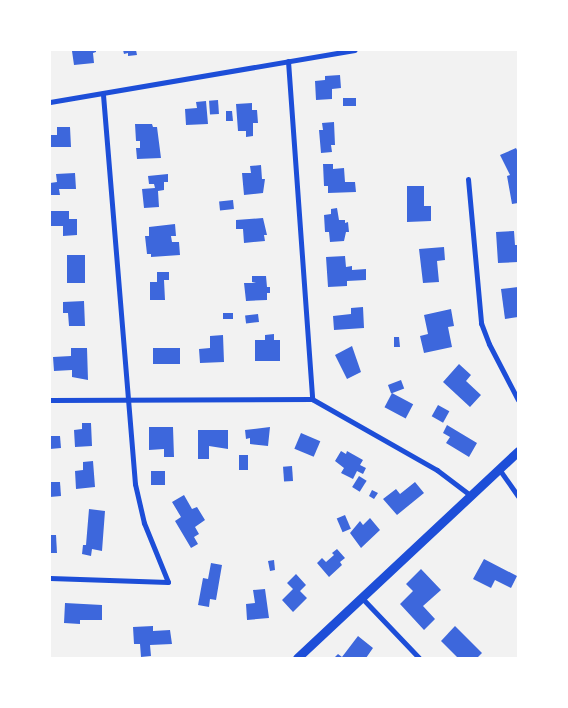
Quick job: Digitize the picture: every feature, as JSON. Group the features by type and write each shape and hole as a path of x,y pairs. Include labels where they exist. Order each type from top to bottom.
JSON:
{"street":[{"path":"50,102 355,50"},
{"path":"288,61 312,399"},
{"path":"50,578 168,582 144,523 137,498 103,93"},
{"path":"468,179 481,322 489,344 518,400"},
{"path":"50,400 312,399 437,470 470,495"},
{"path":"298,658 360,597 499,470 518,450"},
{"path":"499,470 518,496"},
{"path":"360,597 420,658"}],"building":[{"path":"96,50 93,53 94,63 74,65 72,51"},
{"path":"123,50 136,50 137,55 128,56 128,53 124,54"},
{"path":"340,75 341,88 332,89 332,99 316,100 315,81 325,80 325,76"},
{"path":"343,98 356,98 356,106 343,106"},
{"path":"218,100 219,114 210,115 209,101"},
{"path":"206,101 208,124 186,125 185,109 197,108 196,102"},
{"path":"252,103 252,110 257,110 258,123 253,123 253,136 246,137 246,131 238,131 236,104"},
{"path":"226,111 232,111 233,121 226,121"},
{"path":"334,122 335,145 331,145 332,152 321,153 319,130 323,130 322,123"},
{"path":"135,124 152,124 153,127 157,127 161,158 137,159 136,148 140,148 140,141 136,141"},
{"path":"57,127 70,127 71,147 50,147 50,135 57,135"},
{"path":"516,148 518,152 518,203 512,204 507,176 510,175 500,155"},
{"path":"323,164 333,164 333,169 344,168 345,182 355,182 356,192 328,193 328,186 324,186"},
{"path":"261,165 262,179 265,179 263,193 244,195 242,173 251,173 250,166"},
{"path":"75,173 76,189 59,189 60,195 50,195 50,183 57,182 56,174"},
{"path":"168,174 168,182 164,182 164,190 158,191 159,207 144,208 142,189 155,188 154,184 149,184 148,176"},
{"path":"407,186 424,186 424,206 431,206 431,221 407,222"},
{"path":"233,200 234,209 220,210 219,201"},
{"path":"337,208 339,220 345,220 345,223 348,222 349,232 346,232 344,241 330,242 329,232 325,232 324,215 331,214 331,209"},
{"path":"50,211 69,211 69,219 77,219 77,235 63,236 63,226 50,226"},
{"path":"263,218 267,235 264,235 265,241 244,243 243,229 236,229 236,220"},
{"path":"175,224 176,236 171,236 172,242 179,242 180,255 151,257 151,254 147,254 145,236 149,236 149,227"},
{"path":"514,231 515,245 518,245 518,262 498,263 496,232"},
{"path":"444,247 445,260 437,261 439,282 423,283 419,249"},
{"path":"67,255 85,255 85,283 67,283"},
{"path":"345,256 346,267 352,266 352,270 366,269 366,280 347,281 347,286 328,287 326,257"},
{"path":"157,272 169,272 169,280 164,280 165,300 150,300 150,282 157,282"},
{"path":"252,276 266,276 267,287 270,287 270,293 267,293 267,300 246,301 244,283 256,283 252,282"},
{"path":"518,287 518,317 505,319 501,289"},
{"path":"84,301 85,326 69,326 68,313 63,313 63,302"},
{"path":"363,307 364,328 334,330 333,316 351,314 351,308"},
{"path":"451,309 454,326 448,327 452,347 424,353 420,336 428,334 424,315"},
{"path":"223,313 233,313 233,319 223,319"},
{"path":"258,314 259,322 246,324 245,316"},
{"path":"274,334 274,340 280,340 280,361 255,361 255,340 265,340 265,335"},
{"path":"223,335 224,362 200,363 199,349 210,348 210,336"},
{"path":"394,337 399,337 400,347 394,347"},
{"path":"352,346 361,372 347,379 335,355"},
{"path":"71,348 87,348 88,380 72,377 72,370 54,371 53,357 71,356"},
{"path":"153,348 180,348 180,364 153,364"},
{"path":"459,364 471,375 466,381 481,395 470,407 443,382"},
{"path":"401,380 404,388 391,393 388,385"},
{"path":"392,393 413,404 406,418 384,407"},
{"path":"438,405 449,411 443,423 432,416"},
{"path":"82,423 91,423 92,446 75,447 74,430 82,429"},
{"path":"447,425 477,443 469,457 446,443 450,437 443,433"},
{"path":"149,427 173,427 174,457 164,457 164,449 149,450"},
{"path":"270,427 268,446 250,444 250,438 246,439 245,430"},
{"path":"198,430 228,430 228,449 209,446 209,459 198,459"},
{"path":"301,433 320,441 314,457 294,449"},
{"path":"50,436 60,436 61,448 50,449"},
{"path":"341,451 346,454 347,451 363,460 360,465 366,468 363,474 357,471 353,479 341,473 344,468 335,461"},
{"path":"239,455 248,455 248,470 239,470"},
{"path":"93,461 95,487 76,489 75,471 83,470 83,462"},
{"path":"292,466 293,481 284,482 283,467"},
{"path":"151,471 165,471 165,485 151,485"},
{"path":"359,476 367,481 360,492 352,487"},
{"path":"50,482 60,482 61,496 50,497"},
{"path":"415,482 424,493 397,515 383,499 396,489 400,494"},
{"path":"372,490 378,493 374,499 369,496"},
{"path":"184,495 192,509 197,507 205,520 195,527 199,534 194,537 198,544 191,548 175,521 181,517 172,502"},
{"path":"89,509 105,511 102,551 92,549 91,556 82,554 83,545 86,545"},
{"path":"345,515 351,529 343,532 337,519"},
{"path":"370,518 380,530 361,548 350,533 360,521 363,525"},
{"path":"50,535 56,535 57,553 50,553"},
{"path":"337,549 345,558 340,562 342,565 329,577 317,563 322,558 326,562 334,555 332,553"},
{"path":"484,559 517,576 511,588 495,580 491,588 473,579"},
{"path":"274,560 275,570 270,571 268,561"},
{"path":"211,563 222,565 216,600 210,599 209,607 198,605 203,578 208,579"},
{"path":"421,569 441,590 423,606 435,619 424,630 400,604 413,591 406,584"},
{"path":"296,574 306,585 300,591 307,598 293,612 282,600 293,589 287,583"},
{"path":"265,589 269,618 247,620 246,604 255,603 253,590"},
{"path":"65,603 102,605 102,620 80,620 80,624 64,623"},
{"path":"153,626 153,631 170,630 172,644 150,645 151,656 141,657 140,644 134,644 133,627"},
{"path":"455,626 482,653 477,658 458,658 441,641"},
{"path":"358,636 373,648 366,658 334,658 338,654 342,657"}]}
